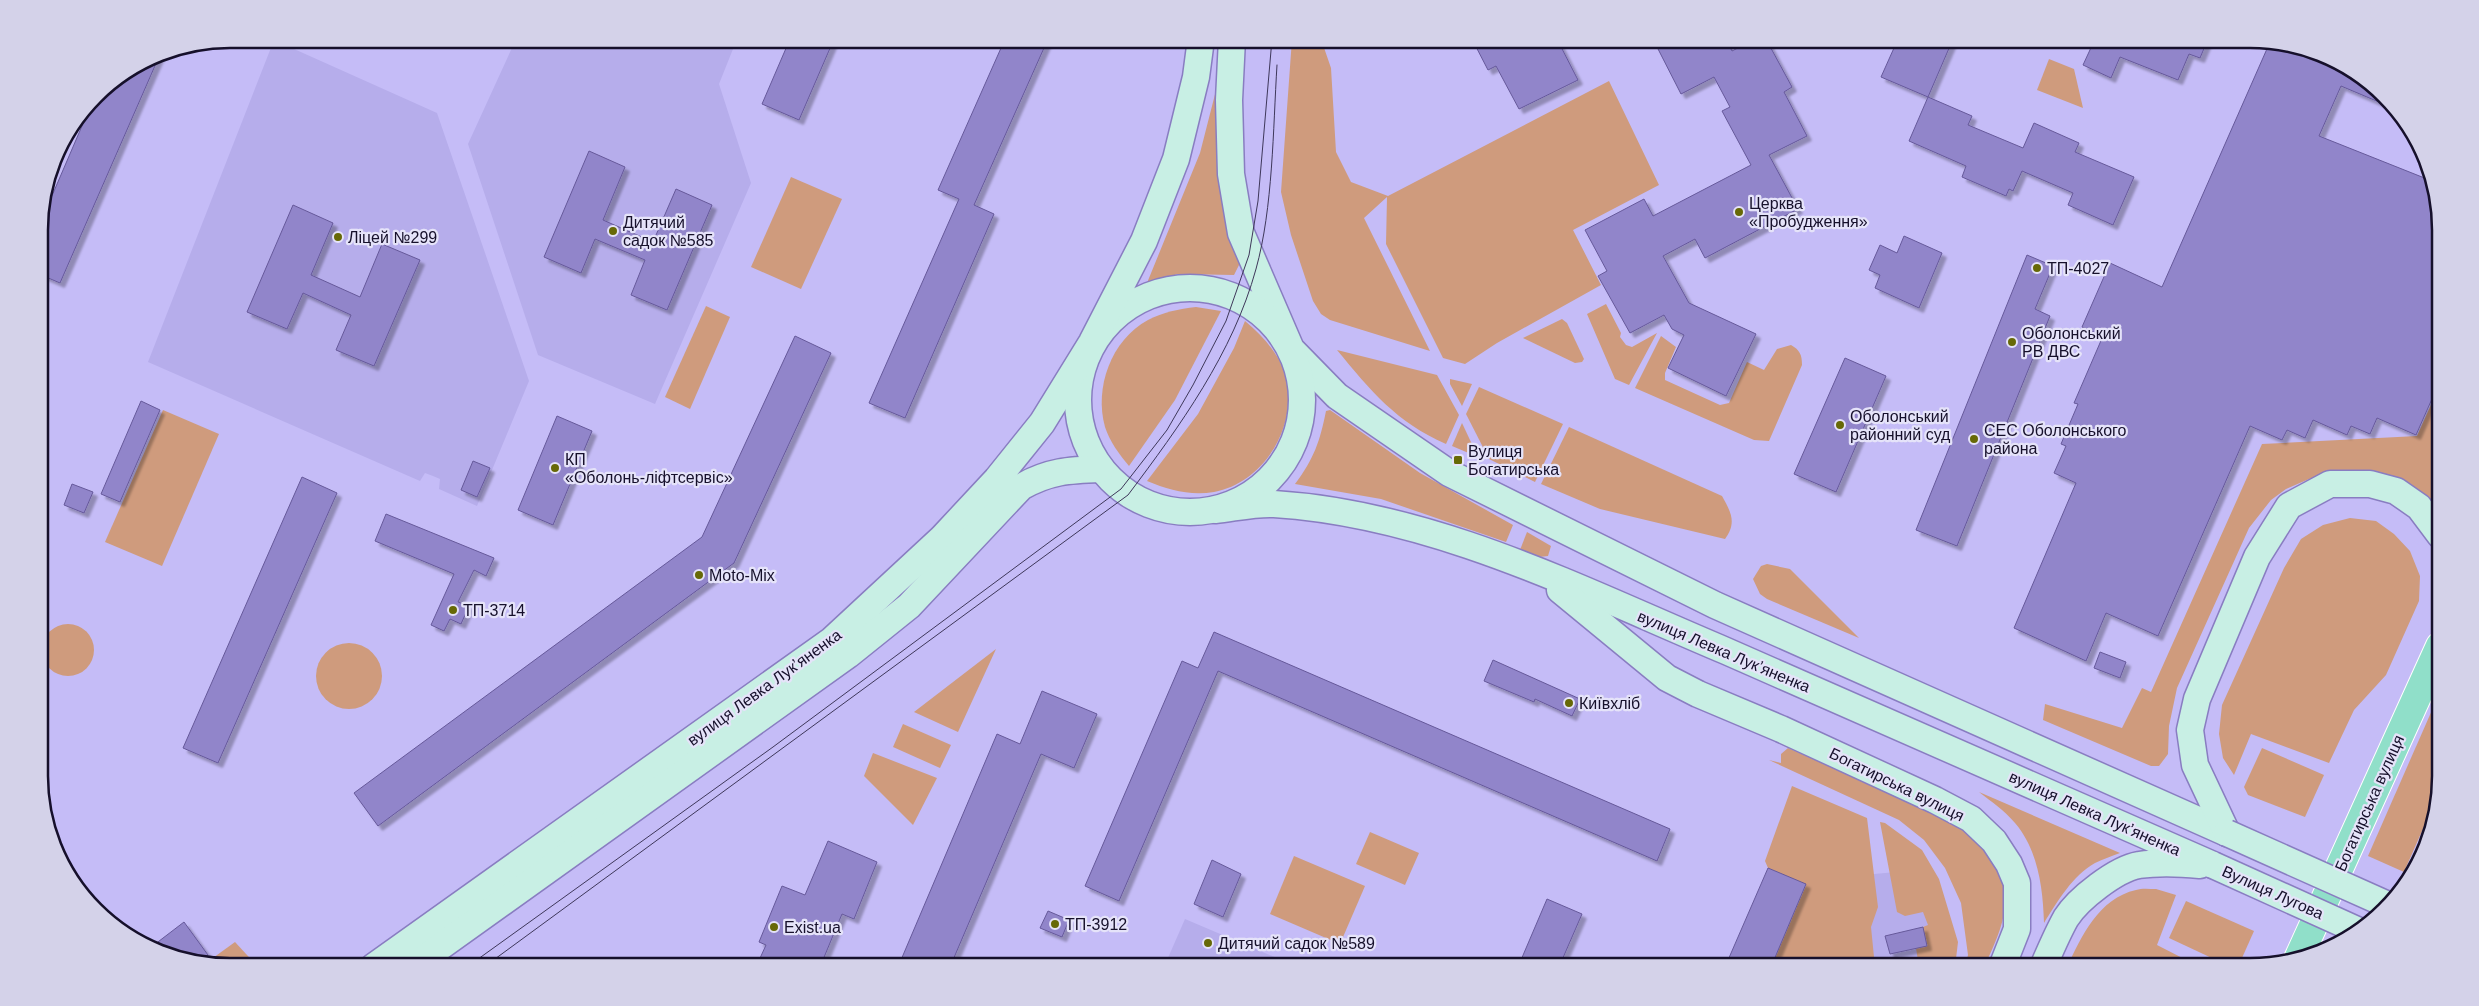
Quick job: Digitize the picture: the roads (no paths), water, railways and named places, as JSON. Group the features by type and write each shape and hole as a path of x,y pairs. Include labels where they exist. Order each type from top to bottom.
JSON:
{"main road":[{"path":"1199,48 1196,77 1176,159 1144,241 1092,342 1080,374 1077,407 1084,440 1101,469 1128,495 1156,508 1185,513 1216,510 1247,498 1274,476 1293,448 1302,415 1302,381 1291,349 1241,232 1231,174 1229,100 1232,48"},
{"path":"1092,342 1113,317 1140,298 1171,288 1203,287 1244,301 1272,321 1291,349 1337,396 1449,474 1715,605 2381,902"},
{"name":"вулиця Левка Лукʼяненка","path":"386,958 832,640 942,538 997,479 1042,423 1092,342"},
{"name":"вулиця Левка Лукʼяненка","path":"425,958 848,655 908,606 1021,487 1040,476 1065,470 1101,469"},
{"path":"2227,833 2195,765 2190,730 2197,699 2256,557 2289,506 2330,484 2370,484 2396,491 2419,507 2432,524"},
{"name":"вулиця Левка Лукʼяненка","path":"1216,510 1271,504 1335,511 1427,531 1506,558 1905,728 2213,865"},
{"name":"Богатирська вулиця","path":"1536,571 1667,678 1698,694 1781,729 1935,800 1971,819 1994,841 2009,864 2017,883 2019,904 2017,929 2006,958"},
{"name":"Богатирська вулиця","path":"2302,950 2432,664"},
{"path":"2047,958 2067,917 2090,892 2123,870 2138,865 2170,863 2213,865"},
{"name":"Вулиця Лугова","path":"2213,865 2352,927"}],"tram line":[{"path":"480,958 773,747 1121,489 1167,430 1193,385 1226,321 1249,255 1258,201 1271,48"},
{"path":"496,958 1128,495 1167,442 1203,388 1234,330 1246,300 1256,269 1266,220 1277,65"}],"place":[{"name":"Церква «Пробудження»","path":"1739,212"},
{"name":"Дитячий садок №585","path":"613,231"},
{"name":"Ліцей №299","path":"338,237"},
{"name":"ТП-4027","path":"2037,268"},
{"name":"Оболонський РВ ДВС","path":"2012,342"},
{"name":"Оболонський районний суд","path":"1840,425"},
{"name":"СЕС Оболонського района","path":"1974,439"},
{"name":"Вулиця Богатирська","path":"1458,460"},
{"name":"КП «Оболонь-ліфтсервіс»","path":"555,468"},
{"name":"Moto-Mix","path":"699,575"},
{"name":"ТП-3714","path":"453,610"},
{"name":"Київхліб","path":"1569,703"},
{"name":"ТП-3912","path":"1055,924"},
{"name":"Exist.ua","path":"774,927"},
{"name":"Дитячий садок №589","path":"1208,943"}]}
